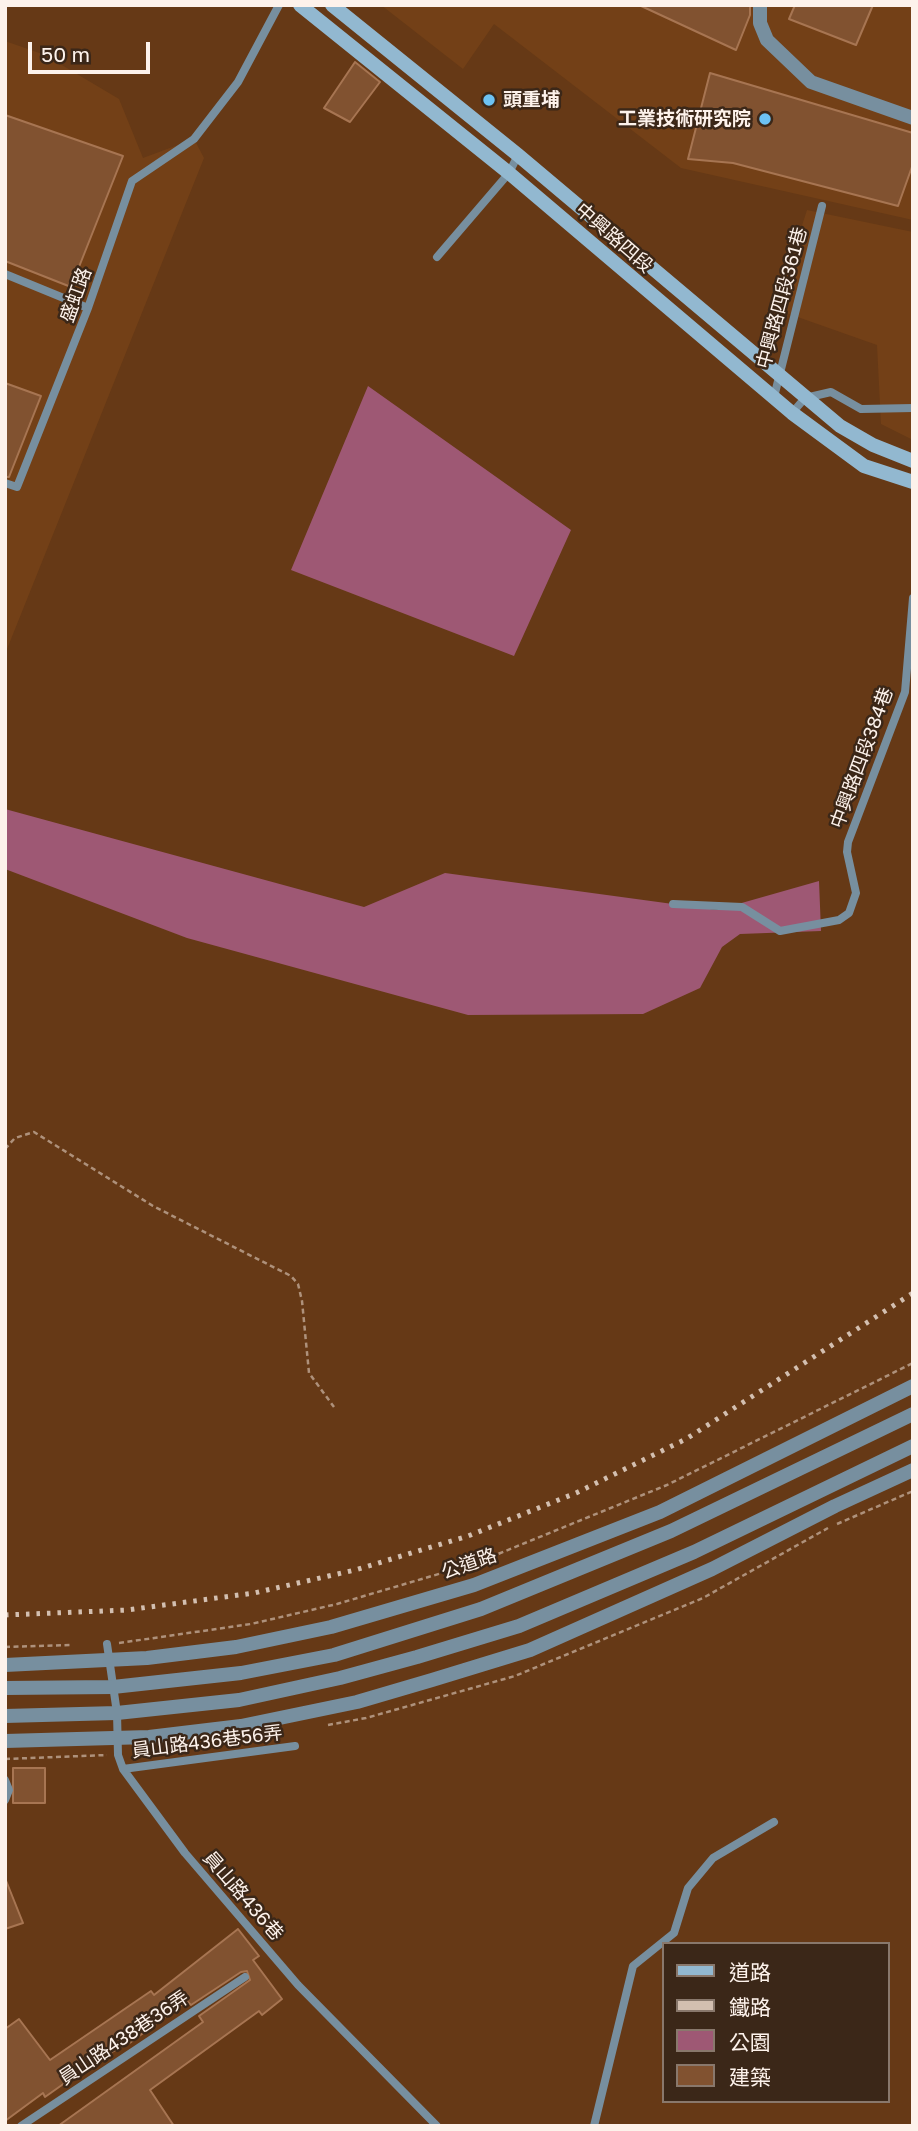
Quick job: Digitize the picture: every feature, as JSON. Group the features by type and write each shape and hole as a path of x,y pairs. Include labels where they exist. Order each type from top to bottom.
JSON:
{"main road":[{"name":"中興路四段","path":"300,5 509,173 792,413 864,466 913,482"},
{"name":"中興路四段","path":"332,5 519,155 840,426 873,445 913,461"}],"street":[{"path":"760,5 760,23 768,40 811,82 913,118"},
{"name":"公道路","path":"5,1665 109,1661 236,1647 331,1627 474,1584 660,1512 913,1386"},
{"path":"5,1688 113,1687 241,1673 334,1655 481,1609 671,1531 913,1414"},
{"path":"5,1716 117,1713 239,1700 328,1681 519,1626 694,1552 913,1446"},
{"path":"5,1741 116,1739 241,1726 357,1702 530,1650 712,1569 824,1511 913,1471"}],"lane":[{"name":"盛虹路","path":"5,483 17,488 88,309 132,181 194,139 238,82 279,5"},
{"path":"437,257 509,173 519,155"},
{"name":"中興路四段361巷","path":"774,397 777,374 822,206"},
{"path":"5,274 88,309"},
{"path":"792,413 805,398 831,392 862,409 913,408"},
{"name":"中興路四段384巷","path":"673,904 742,907 780,931 839,920 849,913 856,893 847,852 848,842 909,677 913,598"},
{"name":"員山路436巷","path":"107,1644 117,1713 116,1739 123,1769 185,1853 299,1984 437,2126"},
{"name":"員山路436巷56弄","path":"123,1769 295,1746"},
{"path":"5,1780 9,1790 5,1800"},
{"path":"663,1942 674,1933 688,1888 713,1858 774,1822"},
{"path":"594,2126 633,1966 662,1943"},
{"name":"員山路438巷36弄","path":"21,2126 245,1977"}],"path":[{"path":"5,1149 15,1138 34,1132 153,1206 291,1276 298,1284 302,1301 309,1373 334,1407"},
{"path":"107,1644 251,1624 337,1604 476,1563 667,1485 913,1363"},
{"path":"5,1647 82,1645"}],"shaded area":[{"name":"工業技術研究院","path":"381,5 913,5 913,220 681,168 494,24 463,69"},
{"path":"5,41 45,55 119,99 143,158 194,139 204,158 5,654"},
{"path":"807,210 913,232 913,440 881,424 877,345 775,309"}],"green space":[{"path":"368,386 571,530 514,656 291,570"},
{"path":"5,809 364,907 445,873 717,910 819,881 821,931 740,934 722,947 700,988 643,1014 468,1015 187,938 5,869"}],"building":[{"path":"639,5 750,5 750,15 736,50"},
{"path":"795,5 873,5 856,45 789,19"},
{"path":"355,62 380,82 350,122 324,108"},
{"path":"710,73 913,133 913,164 898,206 733,163 688,159"},
{"path":"5,115 123,156 71,287 5,261"},
{"path":"5,383 41,396 9,477 5,477"},
{"path":"13,1768 45,1768 45,1803 13,1803"},
{"path":"5,1878 23,1923 5,1929"},
{"path":"238,1929 259,1956 253,1960 282,1999 262,2015 259,2011 150,2090 174,2126 58,2126 203,2022 199,2016 250,1980 247,1971 241,1972 191,2005 187,2001 131,2042 100,2058 45,2097 43,2093 5,2121 5,2029 19,2019 50,2060 151,1991 154,1995"}],"railway":[{"path":"5,1615 127,1610 254,1593 355,1570 468,1536 576,1493 686,1439 913,1293"}],"place":[{"name":"頭重埔","path":"489,100"},
{"name":"工業技術研究院","path":"765,119"}]}
